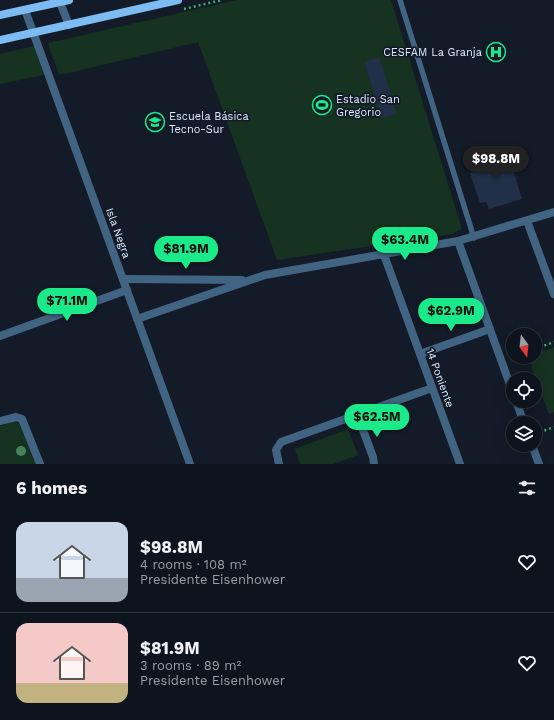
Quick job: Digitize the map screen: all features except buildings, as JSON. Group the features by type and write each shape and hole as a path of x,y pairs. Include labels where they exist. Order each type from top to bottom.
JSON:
{"main road":[{"path":"0,16 69,0"},
{"path":"0,40 178,0"}],"street":[{"path":"60,1 69,25"},
{"name":"Isla Negra","path":"26,10 190,464"},
{"path":"137,319 248,280 291,270 458,242 554,212"},
{"path":"528,221 554,294"},
{"path":"458,242 506,374"},
{"name":"14 Poniente","path":"384,255 460,464"},
{"path":"123,279 248,280"},
{"path":"0,336 127,290"},
{"path":"420,354 490,329"},
{"path":"279,464 276,450 281,442 432,388"},
{"path":"358,414 374,457 374,464"},
{"path":"0,421 16,417 22,419 40,464"},
{"path":"534,452 538,464"}],"lane":[{"path":"400,0 474,238"}],"path":[{"path":"542,346 554,342"},
{"path":"542,431 554,427"}],"green space":[{"name":"Estadio San Gregorio","path":"237,0 391,0 462,229 452,234 277,260 198,42 65,74 59,74 48,43"},
{"path":"34,46 44,75 0,84 0,54"},
{"path":"554,347 554,412 549,414 542,395 542,372 534,372 531,364 542,364 542,351"},
{"path":"13,422 20,423 35,464 0,464 0,426"},
{"path":"348,429 358,455 333,464 300,464 295,449"}],"place":[{"name":"CESFAM La Granja","path":"496,52"},
{"name":"Estadio San Gregorio","path":"322,105"},
{"name":"Escuela Básica Tecno-Sur","path":"155,122"}]}
